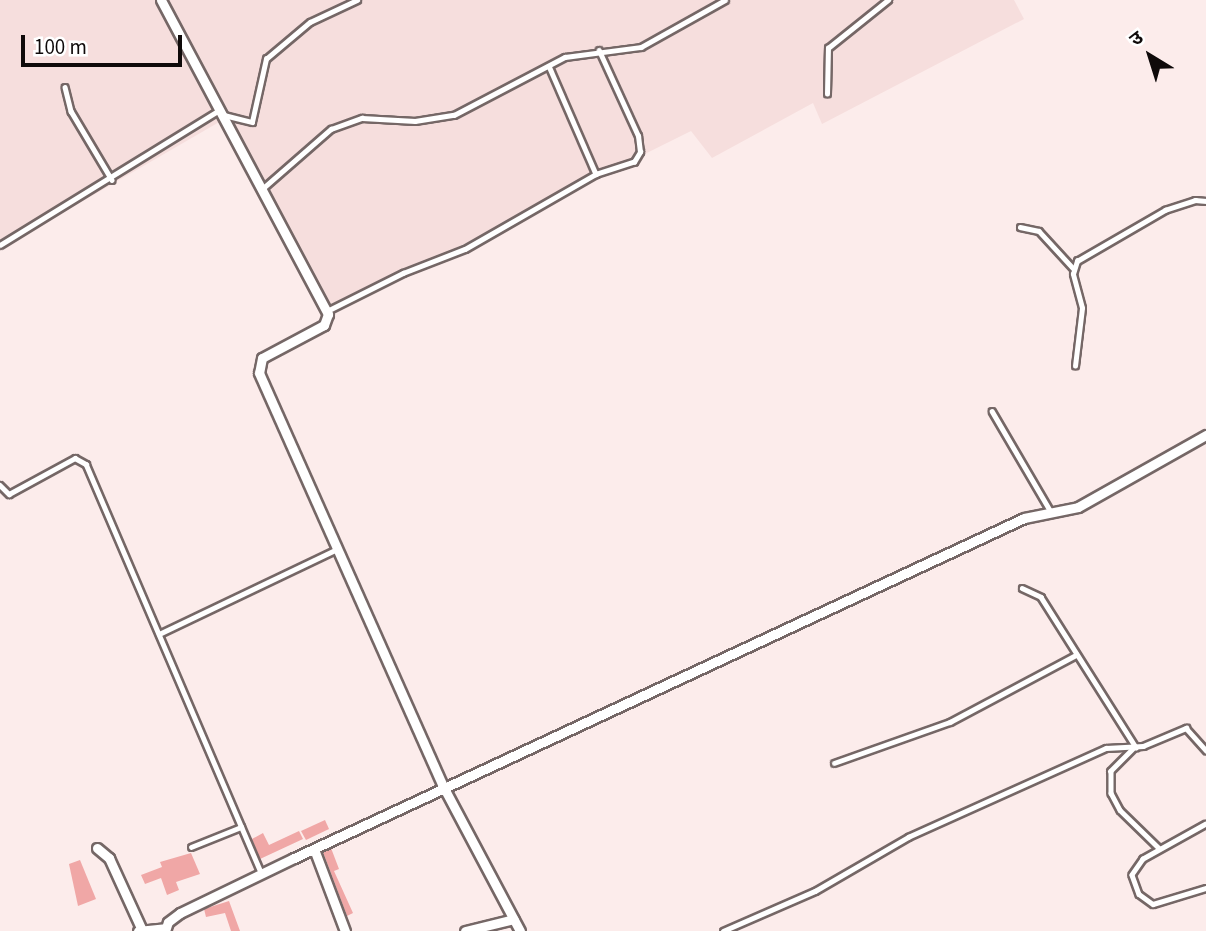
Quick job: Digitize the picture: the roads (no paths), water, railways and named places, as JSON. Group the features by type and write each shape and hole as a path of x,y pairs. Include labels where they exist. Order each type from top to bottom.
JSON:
{"street":[{"path":"161,0 326,311 324,325 267,354 258,366 444,788 520,931"},
{"path":"97,848 109,858 140,931 165,930 171,918 261,874 1024,518 1078,507 1206,435"},
{"path":"314,849 343,928 332,931"},
{"path":"465,931 514,919"}],"lane":[{"path":"0,245 112,180 219,112 242,123 252,122 266,59 310,22 357,0"},
{"path":"260,190 331,129 362,118 415,121 453,115 580,51 641,47 725,0"},
{"path":"827,94 828,48 888,0"},
{"path":"326,311 403,273 455,254 596,174 629,165 638,158 640,145 599,51"},
{"path":"550,66 596,174"},
{"path":"65,87 71,111 112,180"},
{"path":"1073,268 1082,256 1166,210 1195,200 1206,201"},
{"path":"1020,227 1039,231 1073,268 1082,308 1075,366"},
{"path":"992,411 1051,512"},
{"path":"0,485 5,492 14,492 75,458 82,459 261,874"},
{"path":"159,634 337,549"},
{"path":"1022,588 1041,597 1136,747"},
{"path":"834,763 950,722 1076,655"},
{"path":"723,931 815,891 908,837 1106,748 1136,747 1186,728 1206,750"},
{"path":"1136,747 1111,772 1111,793 1119,810 1159,848"},
{"path":"1206,824 1143,859 1132,875 1145,902 1166,903 1206,888"},
{"path":"191,848 241,827"}]}
